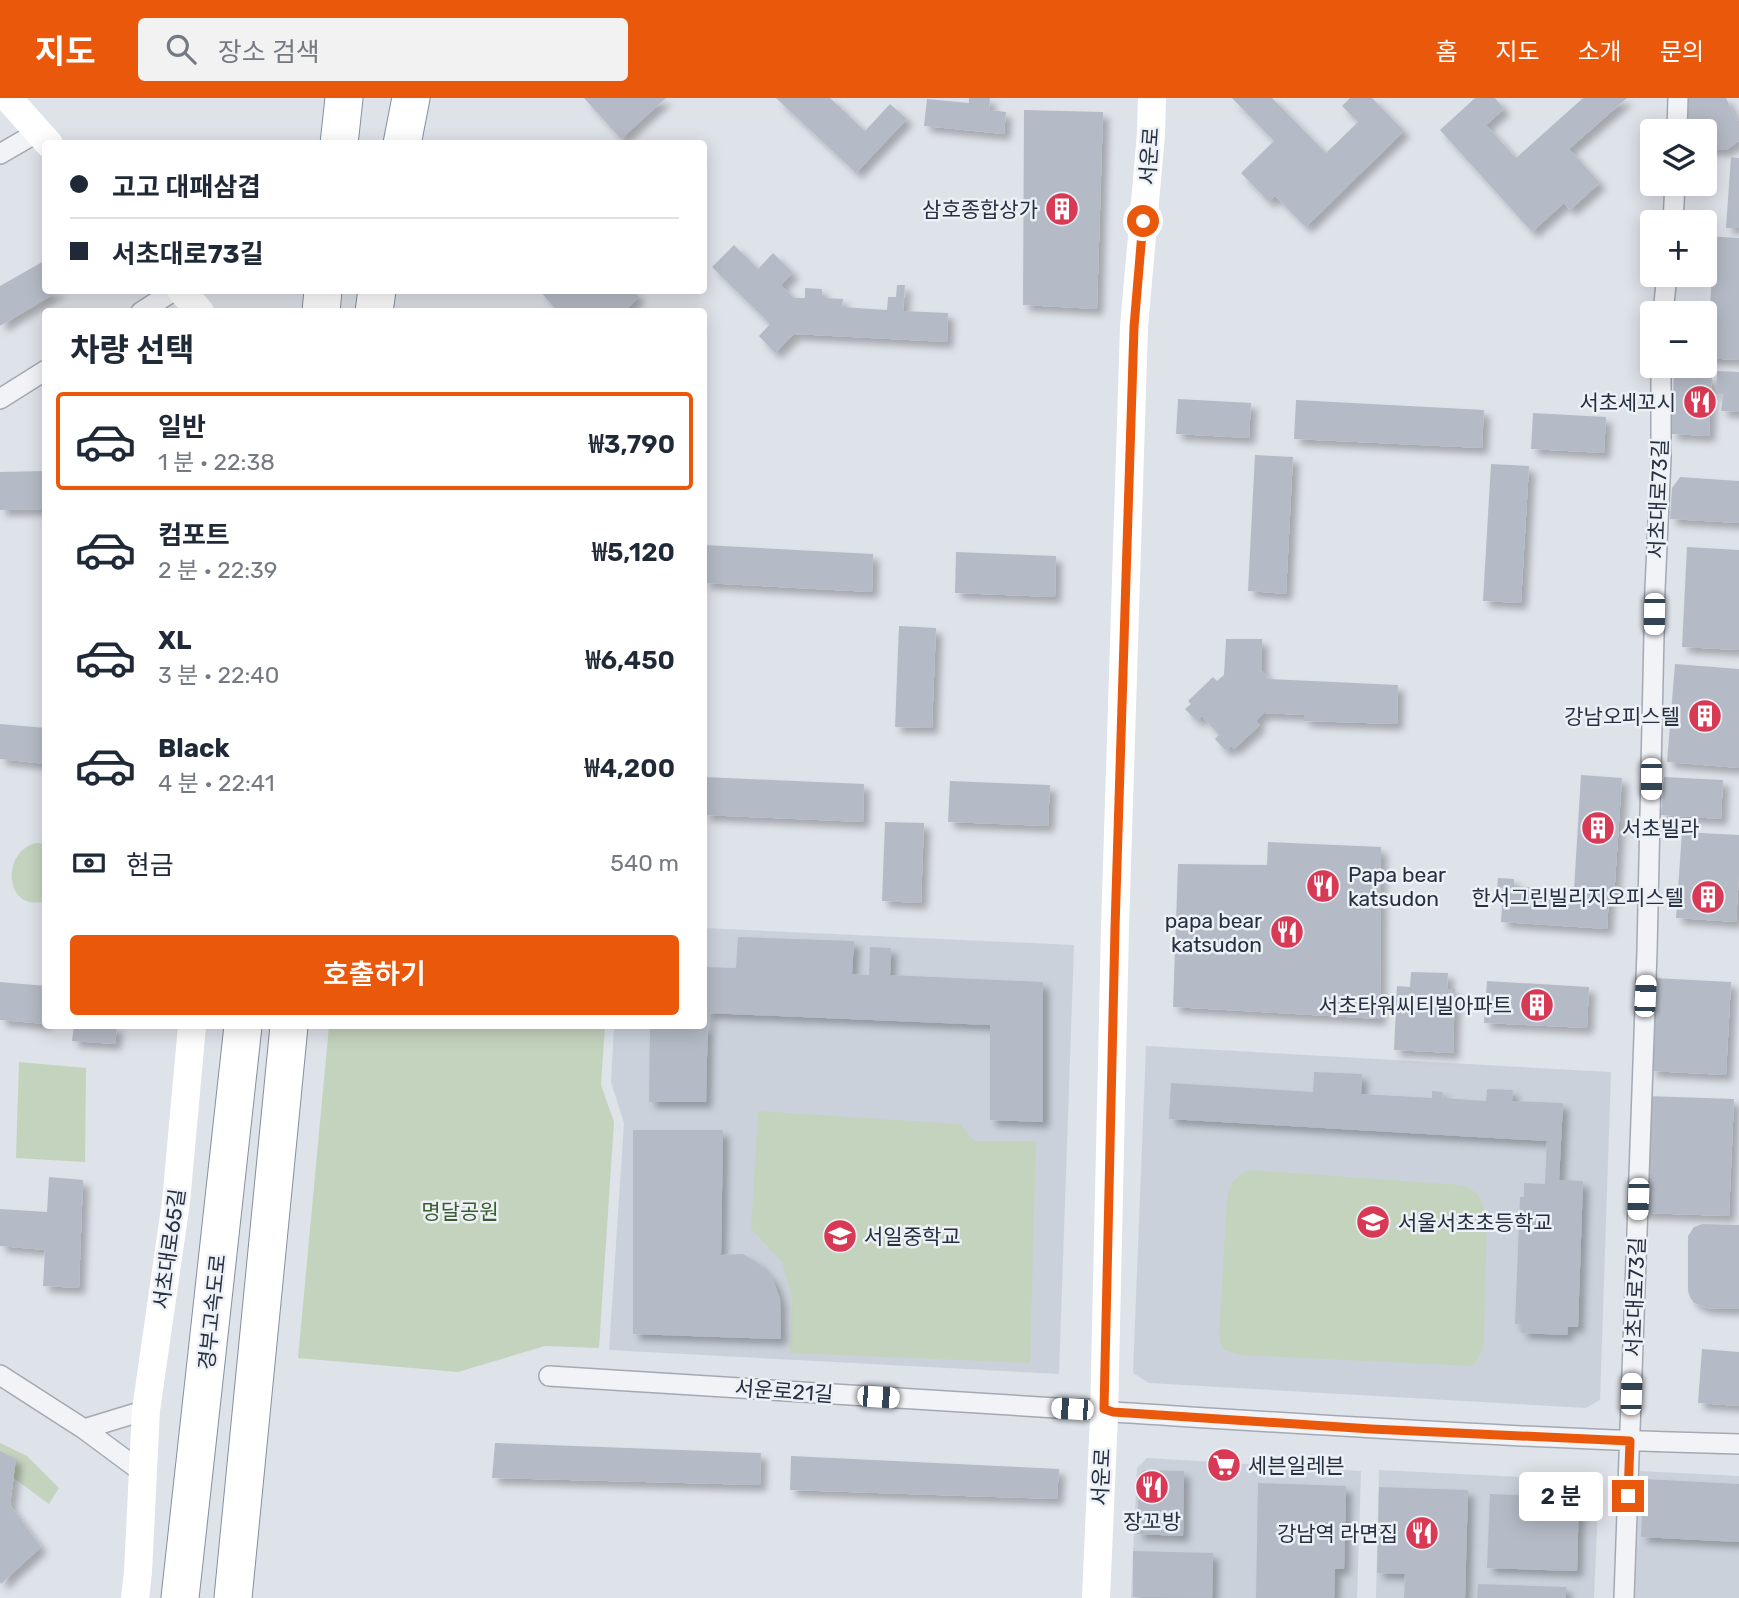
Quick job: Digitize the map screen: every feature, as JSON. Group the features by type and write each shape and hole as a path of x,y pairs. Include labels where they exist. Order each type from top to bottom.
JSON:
{"highway":[{"path":"339,140 344,98"},
{"path":"391,140 396,98"},
{"path":"403,140 411,98"},
{"name":"경부고속도로","path":"180,1598 243,1029"},
{"path":"233,1598 289,1029"}],"street":[{"path":"0,154 43,138 8,98"},
{"name":"서운로","path":"1096,1598 1104,1409 1115,928 1134,327 1152,98"},
{"path":"1677,119 1678,98"},
{"path":"147,308 169,294"},
{"path":"184,294 197,308"},
{"path":"0,398 42,372"},
{"name":"서초대로73길","path":"1624,1598 1647,951 1661,378"},
{"name":"서초대로65길","path":"135,1598 146,1410 176,1202 192,1029"},
{"path":"0,1375 84,1429 142,1472"},
{"name":"서운로21길","path":"549,1376 1104,1409 1113,1412 1371,1429 1739,1444"},
{"path":"84,1429 146,1410"}],"shaded area":[{"name":"서일중학교","path":"707,928 1074,945 1059,1374 609,1350 624,1123 611,1082 614,1029 707,1029"},
{"name":"서울서초초등학교","path":"1146,1046 1611,1072 1600,1400 1586,1408 1149,1383 1133,1373"},
{"path":"1147,1458 1361,1471 1357,1598 1131,1598 1137,1468"},
{"path":"1379,1470 1599,1481 1594,1598 1376,1598"},
{"path":"1640,1471 1739,1476 1739,1598 1635,1598"}],"green space":[{"path":"36,843 42,844 42,901 32,902 22,898 15,890 12,868 24,849"},
{"name":"명달공원","path":"329,1029 605,1029 601,1085 614,1122 599,1348 545,1346 458,1372 298,1358"},
{"path":"19,1062 86,1068 85,1162 16,1158"},
{"path":"758,1111 960,1124 974,1141 1036,1141 1030,1363 790,1353 792,1298 782,1262 751,1229"},
{"path":"1251,1170 1461,1185 1476,1193 1487,1218 1484,1340 1481,1354 1475,1363 1472,1366 1240,1355 1224,1350 1219,1333 1227,1198 1234,1180"},
{"path":"0,1443 27,1456 59,1488 49,1504 0,1468"}],"building":[{"path":"584,98 666,98 621,139"},
{"path":"776,98 830,98 865,131 890,104 907,119 856,173"},
{"path":"969,98 990,98 989,110 1006,112 1004,134 924,126 927,99 969,103"},
{"path":"1232,98 1272,98 1326,153 1358,122 1342,106 1350,98 1372,98 1404,131 1306,227 1275,196 1269,202 1241,173 1274,141"},
{"path":"1475,98 1495,98 1504,109 1486,125 1516,158 1583,98 1627,98 1569,149 1600,183 1570,210 1564,203 1532,232 1440,130"},
{"path":"1687,98 1726,98 1739,125 1739,141 1726,150 1717,150 1717,119 1685,119"},
{"name":"삼호종합상가","path":"1024,110 1103,112 1097,309 1023,305"},
{"path":"1731,157 1739,158 1739,228 1726,228"},
{"path":"1717,237 1739,238 1739,360 1717,359 1717,301 1710,301 1711,287 1717,287"},
{"path":"734,245 758,269 773,253 793,273 781,285 794,298 805,298 805,288 822,289 822,298 843,299 842,307 887,310 888,297 896,297 897,285 905,285 903,311 948,313 947,342 794,334 775,353 759,336 770,324 712,267"},
{"path":"42,262 42,294 54,294 0,326 0,286"},
{"path":"542,294 636,294 639,297 627,308 555,308"},
{"path":"1717,371 1739,372 1739,412 1721,411 1723,394 1716,394"},
{"path":"1674,378 1712,378 1709,436 1671,434"},
{"path":"1178,399 1251,403 1249,438 1176,434"},
{"path":"1296,400 1484,410 1482,448 1294,439"},
{"path":"1533,413 1606,417 1604,453 1531,449"},
{"path":"1255,455 1293,457 1286,594 1248,591"},
{"path":"1491,464 1529,466 1521,603 1483,601"},
{"path":"42,471 42,509 0,510 0,472"},
{"path":"1680,477 1739,481 1739,523 1670,519 1672,488"},
{"path":"707,545 873,554 872,592 707,583"},
{"path":"1687,547 1739,550 1739,650 1682,647"},
{"path":"956,552 1056,556 1055,597 955,593"},
{"path":"899,626 936,628 932,728 895,727"},
{"path":"1226,639 1262,639 1262,671 1269,679 1398,685 1397,724 1304,721 1304,715 1264,713 1256,721 1260,725 1234,749 1231,746 1226,751 1215,739 1219,735 1202,716 1197,721 1185,709 1191,704 1188,701 1213,677 1217,681 1224,675"},
{"name":"강남오피스텔","path":"1675,664 1739,669 1739,768 1667,762"},
{"path":"0,724 42,728 42,764 0,759"},
{"name":"서초빌라","path":"1581,775 1622,778 1614,897 1609,897 1607,929 1501,922 1503,888 1497,888 1498,878 1514,879 1514,886 1574,890"},
{"path":"707,777 864,784 863,822 707,815"},
{"path":"1664,777 1723,780 1721,819 1661,815"},
{"path":"950,781 1050,785 1048,826 948,822"},
{"path":"885,822 924,823 921,903 882,901"},
{"name":"한서그린빌리지오피스텔","path":"1682,832 1739,835 1736,922 1676,918"},
{"path":"1268,842 1381,847 1380,1019 1173,1007 1178,864 1267,865"},
{"path":"738,937 854,941 852,974 869,975 870,947 891,948 890,975 1043,982 1043,1122 990,1120 990,1025 708,1013 706,1102 649,1102 650,1029 707,1029 707,967 736,968"},
{"path":"1411,972 1448,973 1447,989 1455,989 1453,1053 1394,1050 1397,986 1410,987"},
{"path":"1654,978 1731,982 1726,1075 1650,1071"},
{"name":"서초타워씨티빌아파트","path":"1487,981 1589,987 1587,1028 1484,1023"},
{"path":"0,982 42,986 42,1024 0,1020"},
{"path":"74,1029 117,1029 115,1044 72,1041"},
{"path":"1314,1072 1362,1074 1361,1094 1432,1098 1432,1091 1443,1092 1442,1098 1486,1101 1487,1089 1513,1090 1512,1101 1563,1103 1559,1180 1583,1181 1578,1327 1568,1327 1567,1335 1521,1333 1522,1324 1515,1324 1520,1197 1524,1197 1524,1183 1545,1184 1547,1141 1169,1119 1171,1083 1313,1092"},
{"path":"1647,1096 1734,1099 1729,1216 1643,1213"},
{"path":"633,1130 723,1130 721,1255 743,1254 758,1263 773,1280 780,1299 781,1339 633,1334"},
{"path":"49,1177 83,1180 79,1288 43,1286 45,1250 0,1246 0,1209 47,1212"},
{"path":"1702,1224 1739,1225 1739,1309 1707,1308 1694,1303 1690,1297 1688,1236 1694,1227"},
{"path":"1702,1349 1739,1352 1739,1406 1698,1403"},
{"path":"495,1443 761,1453 760,1485 492,1478"},
{"path":"0,1451 16,1459 10,1505 41,1547 1,1584 0,1582"},
{"path":"791,1456 1059,1469 1057,1499 790,1490"},
{"path":"1144,1470 1184,1471 1183,1536 1137,1534 1139,1475"},
{"path":"1644,1479 1739,1484 1739,1542 1641,1537"},
{"path":"1258,1483 1346,1486 1344,1569 1335,1569 1334,1598 1256,1598"},
{"path":"1379,1487 1468,1490 1465,1598 1404,1598 1405,1574 1377,1573"},
{"path":"1490,1494 1579,1497 1577,1571 1487,1568"},
{"path":"1133,1551 1213,1553 1212,1598 1133,1597"},
{"path":"1478,1584 1566,1587 1566,1598 1477,1598"}],"place":[{"name":"삼호종합상가","path":"1062,209"},
{"name":"서초세꼬시","path":"1700,402"},
{"name":"강남오피스텔","path":"1705,716"},
{"name":"서초빌라","path":"1598,828"},
{"name":"Papa bear katsudon","path":"1323,886"},
{"name":"한서그린빌리지오피스텔","path":"1708,897"},
{"name":"papa bear katsudon","path":"1287,932"},
{"name":"서초타워씨티빌아파트","path":"1537,1005"},
{"name":"서울서초초등학교","path":"1373,1222"},
{"name":"서일중학교","path":"840,1236"},
{"name":"세븐일레븐","path":"1224,1465"},
{"name":"장꼬방","path":"1152,1487"},
{"name":"강남역 라면집","path":"1422,1533"}],"route":[{"path":"1143,221 1134,327 1115,928 1104,1409 1113,1412 1371,1429 1630,1441 1628,1496"}]}
